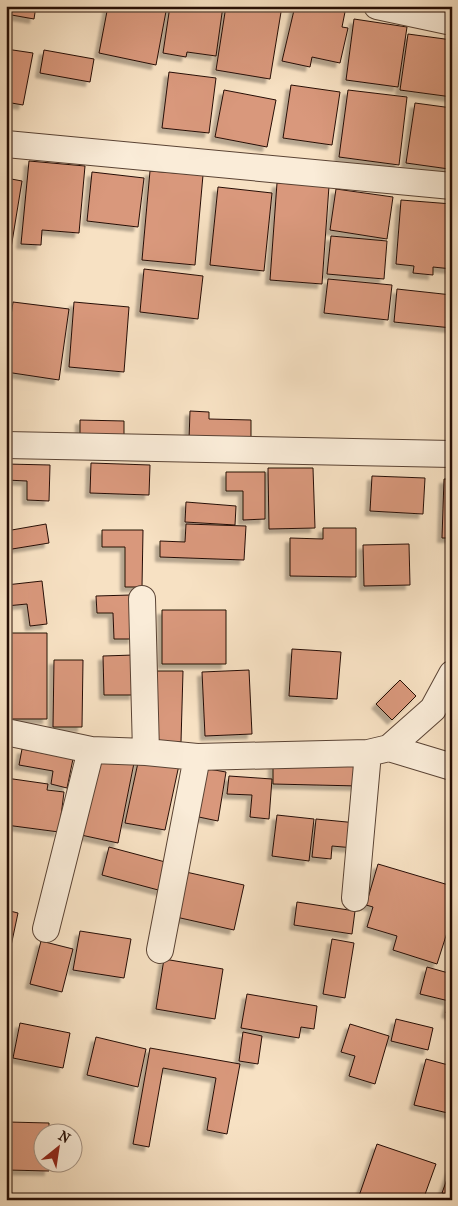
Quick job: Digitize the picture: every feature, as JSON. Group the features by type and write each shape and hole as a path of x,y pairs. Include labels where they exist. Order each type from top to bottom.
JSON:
{"street":[{"path":"378,6 452,22"},
{"path":"6,144 452,186"},
{"path":"6,445 452,454"},
{"path":"142,599 146,752"},
{"path":"355,898 378,750 433,709 452,674"},
{"path":"6,732 91,750 197,756 378,750 452,767"},
{"path":"46,929 91,750"},
{"path":"160,950 197,756"}],"building":[{"path":"6,6 36,6 34,19 6,14"},
{"path":"108,6 167,6 156,65 99,53"},
{"path":"170,6 223,6 216,56 187,52 186,57 163,53"},
{"path":"226,6 282,6 270,79 216,70"},
{"path":"295,6 321,6 345,12 342,27 348,28 340,63 312,57 310,67 282,61"},
{"path":"354,19 407,27 398,87 346,80"},
{"path":"408,34 452,40 452,97 400,90"},
{"path":"6,49 33,53 23,105 6,102"},
{"path":"44,50 94,59 90,82 40,73"},
{"path":"169,72 216,78 209,133 162,128"},
{"path":"291,85 340,92 332,145 283,138"},
{"path":"224,90 276,100 267,147 215,137"},
{"path":"348,90 407,97 399,165 339,157"},
{"path":"415,103 452,108 452,150 449,169 406,163"},
{"path":"29,161 85,166 79,233 42,230 41,245 21,244"},
{"path":"150,171 203,175 195,265 142,260"},
{"path":"92,172 144,178 138,227 87,221"},
{"path":"6,178 22,181 6,279"},
{"path":"277,183 329,186 322,284 270,280"},
{"path":"218,187 272,193 264,271 210,265"},
{"path":"336,189 393,197 387,239 330,230"},
{"path":"401,200 452,204 452,269 433,267 433,275 413,273 414,266 396,264"},
{"path":"331,236 387,241 384,279 327,274"},
{"path":"144,269 203,276 198,319 140,312"},
{"path":"328,279 392,285 388,320 324,313"},
{"path":"397,289 452,295 452,328 394,322"},
{"path":"13,302 69,309 59,380 6,372 6,350"},
{"path":"74,302 129,307 124,372 69,367"},
{"path":"190,411 209,412 209,419 251,420 251,442 189,440"},
{"path":"80,420 124,421 124,437 80,436"},
{"path":"91,463 150,465 149,495 90,493"},
{"path":"6,464 50,465 49,501 27,500 27,481 6,480"},
{"path":"268,468 313,468 315,528 269,529"},
{"path":"226,472 265,472 265,519 243,520 243,491 226,491"},
{"path":"372,476 425,478 423,514 370,511"},
{"path":"444,479 452,479 452,538 442,538"},
{"path":"186,502 236,506 235,525 185,522"},
{"path":"46,524 49,543 6,550 6,531"},
{"path":"186,524 246,526 244,560 160,557 160,541 185,542"},
{"path":"323,528 356,528 356,577 290,576 290,538 323,539"},
{"path":"102,530 143,530 142,587 125,587 125,547 102,547"},
{"path":"409,544 410,585 364,586 363,545"},
{"path":"42,581 47,624 30,626 27,604 6,606 6,585"},
{"path":"131,595 133,639 114,639 113,613 97,613 96,596"},
{"path":"162,610 226,610 226,664 162,664"},
{"path":"6,633 47,633 47,719 6,719"},
{"path":"292,649 341,652 337,699 289,696"},
{"path":"134,655 134,695 104,695 103,656"},
{"path":"54,660 83,660 82,727 53,727"},
{"path":"249,670 252,734 205,736 202,672"},
{"path":"155,671 183,671 181,742 153,742"},
{"path":"400,680 416,696 392,720 376,704"},
{"path":"22,749 73,759 67,788 51,784 53,771 19,765"},
{"path":"97,755 134,763 118,843 81,835"},
{"path":"139,758 179,765 165,830 125,823"},
{"path":"273,764 359,765 359,786 273,784"},
{"path":"203,768 226,772 218,821 194,816"},
{"path":"229,776 272,779 269,819 250,817 252,795 227,794"},
{"path":"6,778 48,784 47,790 64,792 59,832 6,825"},
{"path":"277,815 314,819 309,861 272,856"},
{"path":"316,819 357,823 354,848 332,846 331,859 312,857"},
{"path":"109,847 169,863 162,891 102,875"},
{"path":"378,864 452,886 452,917 437,964 393,950 397,936 367,927 373,907 366,905"},
{"path":"186,872 244,885 234,930 176,917"},
{"path":"297,902 355,911 352,934 294,925"},
{"path":"6,910 18,913 11,946 6,945"},
{"path":"80,931 131,939 124,978 73,970"},
{"path":"332,939 354,943 345,998 323,994"},
{"path":"41,941 73,949 62,992 30,984"},
{"path":"164,959 223,969 215,1019 156,1009"},
{"path":"427,967 452,974 452,1015 446,1013 449,1001 420,994"},
{"path":"247,994 317,1006 314,1029 301,1027 299,1038 241,1028"},
{"path":"396,1019 433,1028 428,1050 391,1041"},
{"path":"20,1023 70,1033 63,1068 13,1058"},
{"path":"350,1024 389,1036 375,1084 349,1076 355,1056 341,1052"},
{"path":"243,1032 262,1036 258,1064 239,1061"},
{"path":"96,1037 146,1049 138,1087 87,1075"},
{"path":"150,1048 240,1064 227,1134 207,1130 216,1078 163,1068 149,1147 133,1144"},
{"path":"426,1059 452,1066 452,1114 414,1105"},
{"path":"8,1122 49,1123 32,1124 32,1171 7,1170"},
{"path":"377,1144 436,1164 423,1200 371,1200 359,1196"},
{"path":"452,1168 452,1196 442,1193"}]}
